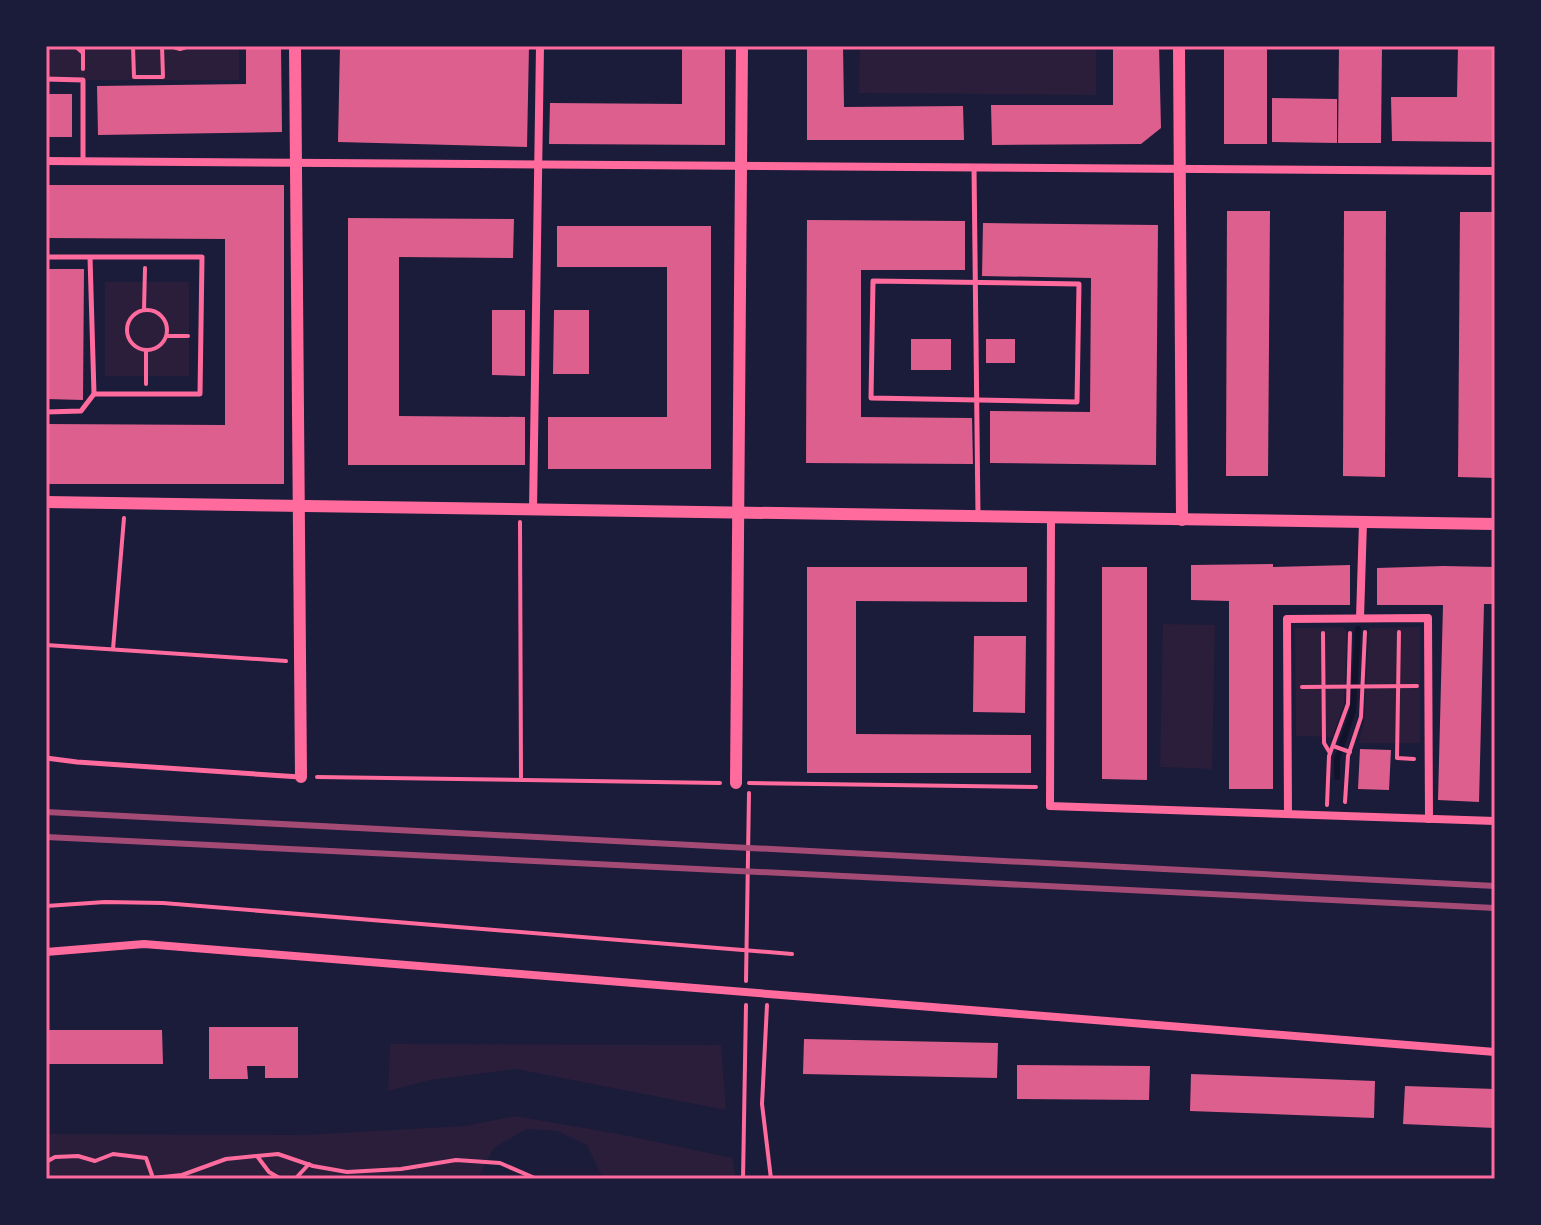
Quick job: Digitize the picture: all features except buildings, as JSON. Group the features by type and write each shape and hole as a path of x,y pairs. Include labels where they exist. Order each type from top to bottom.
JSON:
{"street":[{"path":"295,46 301,777"},
{"path":"527,510 540,46"},
{"path":"736,783 742,46"},
{"path":"1179,46 1182,520"},
{"path":"46,161 1495,171"},
{"path":"46,502 1495,524"},
{"path":"1051,517 1050,806 1494,821"},
{"path":"1359,618 1363,522"},
{"path":"1288,814 1287,619 1428,618 1429,819"},
{"path":"46,952 144,944 1495,1052"}],"lane":[{"path":"46,79 83,80 83,161"},
{"path":"974,167 978,516"},
{"path":"46,257 202,257 200,394 94,394"},
{"path":"46,412 81,411 94,394 90,257"},
{"path":"873,281 1079,284 1077,402 977,400 871,398 873,281"},
{"path":"46,758 301,777"}],"path":[{"path":"75,46 83,53"},
{"path":"83,46 83,80"},
{"path":"133,46 134,77 163,77 162,46"},
{"path":"170,46 180,49 190,46"},
{"path":"144,310 145,257"},
{"path":"144,310 157,312 168,329 164,342 146,351 133,345 127,334 133,315 144,310"},
{"path":"167,336 201,337"},
{"path":"146,351 146,394"},
{"path":"113,650 126,504"},
{"path":"521,780 527,510"},
{"path":"1344,816 1349,752 1361,717 1359,618"},
{"path":"1326,815 1330,753 1348,704 1359,618"},
{"path":"1400,618 1397,758 1429,759"},
{"path":"1323,619 1324,743 1330,753"},
{"path":"46,645 301,662"},
{"path":"1287,688 1428,686"},
{"path":"1494,821 1495,703"},
{"path":"1334,746 1349,752"},
{"path":"746,981 750,776"},
{"path":"301,777 1051,787"},
{"path":"46,906 105,902 163,903 792,954"},
{"path":"768,995 762,1104 771,1179"},
{"path":"743,1179 746,996"},
{"path":"46,1154 55,1157 78,1156 95,1161 113,1154 146,1158 153,1178 182,1175 226,1159 278,1154 347,1172 401,1169 456,1160 500,1163 537,1179"},
{"path":"257,1156 269,1172 281,1179"},
{"path":"46,1162 55,1157"},
{"path":"290,1179 296,1178 309,1164"}],"shaded area":[{"path":"46,46 239,46 239,80 46,80"},
{"path":"860,46 1096,46 1096,95 859,93"},
{"path":"105,282 189,282 189,376 105,376"},
{"path":"1163,624 1215,625 1212,769 1160,767"},
{"path":"1343,627 1347,632 1344,704 1332,737 1296,736 1295,628"},
{"path":"1420,627 1420,743 1359,743 1364,722 1369,628"},
{"path":"390,1044 721,1045 726,1110 516,1069 430,1080 388,1091"},
{"path":"515,1116 732,1158 736,1179 603,1179 587,1145 557,1131 526,1129 494,1148 477,1179 46,1179 46,1134 303,1135 465,1126"}],"waterway":[{"path":"1337,777 1337,759 1353,710 1358,629"}],"railway":[{"path":"46,812 1495,886"},
{"path":"46,837 1495,908"}]}
